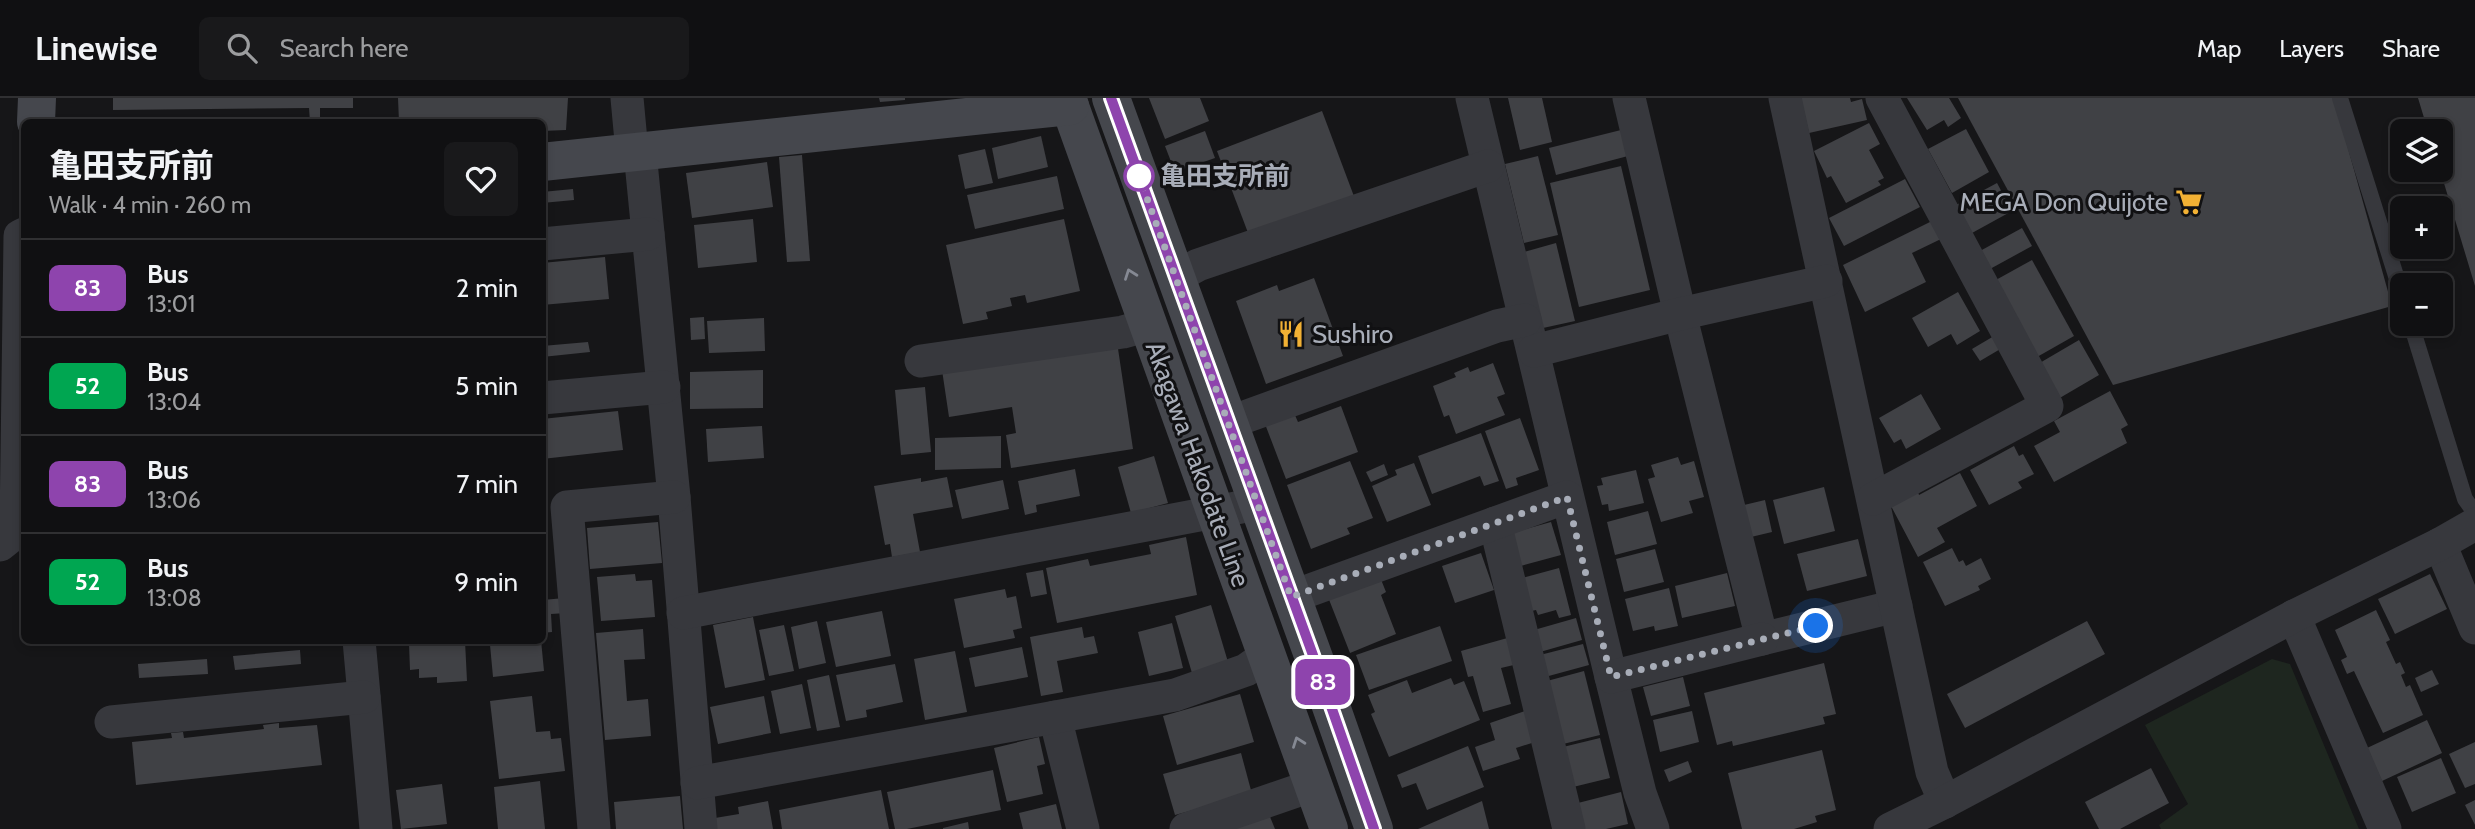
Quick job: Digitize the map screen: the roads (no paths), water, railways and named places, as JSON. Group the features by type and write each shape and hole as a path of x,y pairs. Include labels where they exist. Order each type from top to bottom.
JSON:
{"main road":[{"path":"36,119 37,98"},
{"name":"Akagawa Hakodate Line","path":"1111,98 1374,829"},
{"path":"546,162 1068,102"},
{"name":"Akagawa Hakodate Line","path":"1068,102 1329,829"}],"street":[{"path":"627,98 648,234 664,387 701,829"},
{"path":"1472,98 1611,677 1640,793 1652,829"},
{"path":"1629,98 1762,639"},
{"path":"1785,98 1932,772 1945,802"},
{"path":"1873,499 2047,406 1882,98"},
{"path":"1176,277 1198,265 1488,166"},
{"path":"546,244 648,234"},
{"path":"0,545 10,537 16,527 21,301 15,236"},
{"path":"1228,423 1497,326 1530,335 1680,314 1826,281"},
{"path":"920,361 1123,332 1148,325"},
{"path":"546,398 664,387"},
{"path":"594,829 567,507 674,496"},
{"path":"1291,597 1567,497"},
{"path":"683,613 1257,504"},
{"path":"1495,523 1569,829"},
{"path":"1890,829 2475,524"},
{"path":"2440,544 2475,628"},
{"path":"1611,677 1896,606"},
{"path":"2294,616 2385,829"},
{"path":"359,644 376,829"},
{"path":"697,783 1175,695 1246,670 1267,655"},
{"path":"111,722 364,697"},
{"path":"1055,717 1083,829"},
{"path":"1186,829 1314,785"}],"lane":[{"path":"2340,98 2395,273"},
{"path":"2415,336 2465,499 2475,513"}],"place":[{"name":"亀田支所前","path":"1139,176"},
{"name":"MEGA Don Quijote","path":"2189,202"},
{"name":"Sushiro","path":"1291,334"}]}
